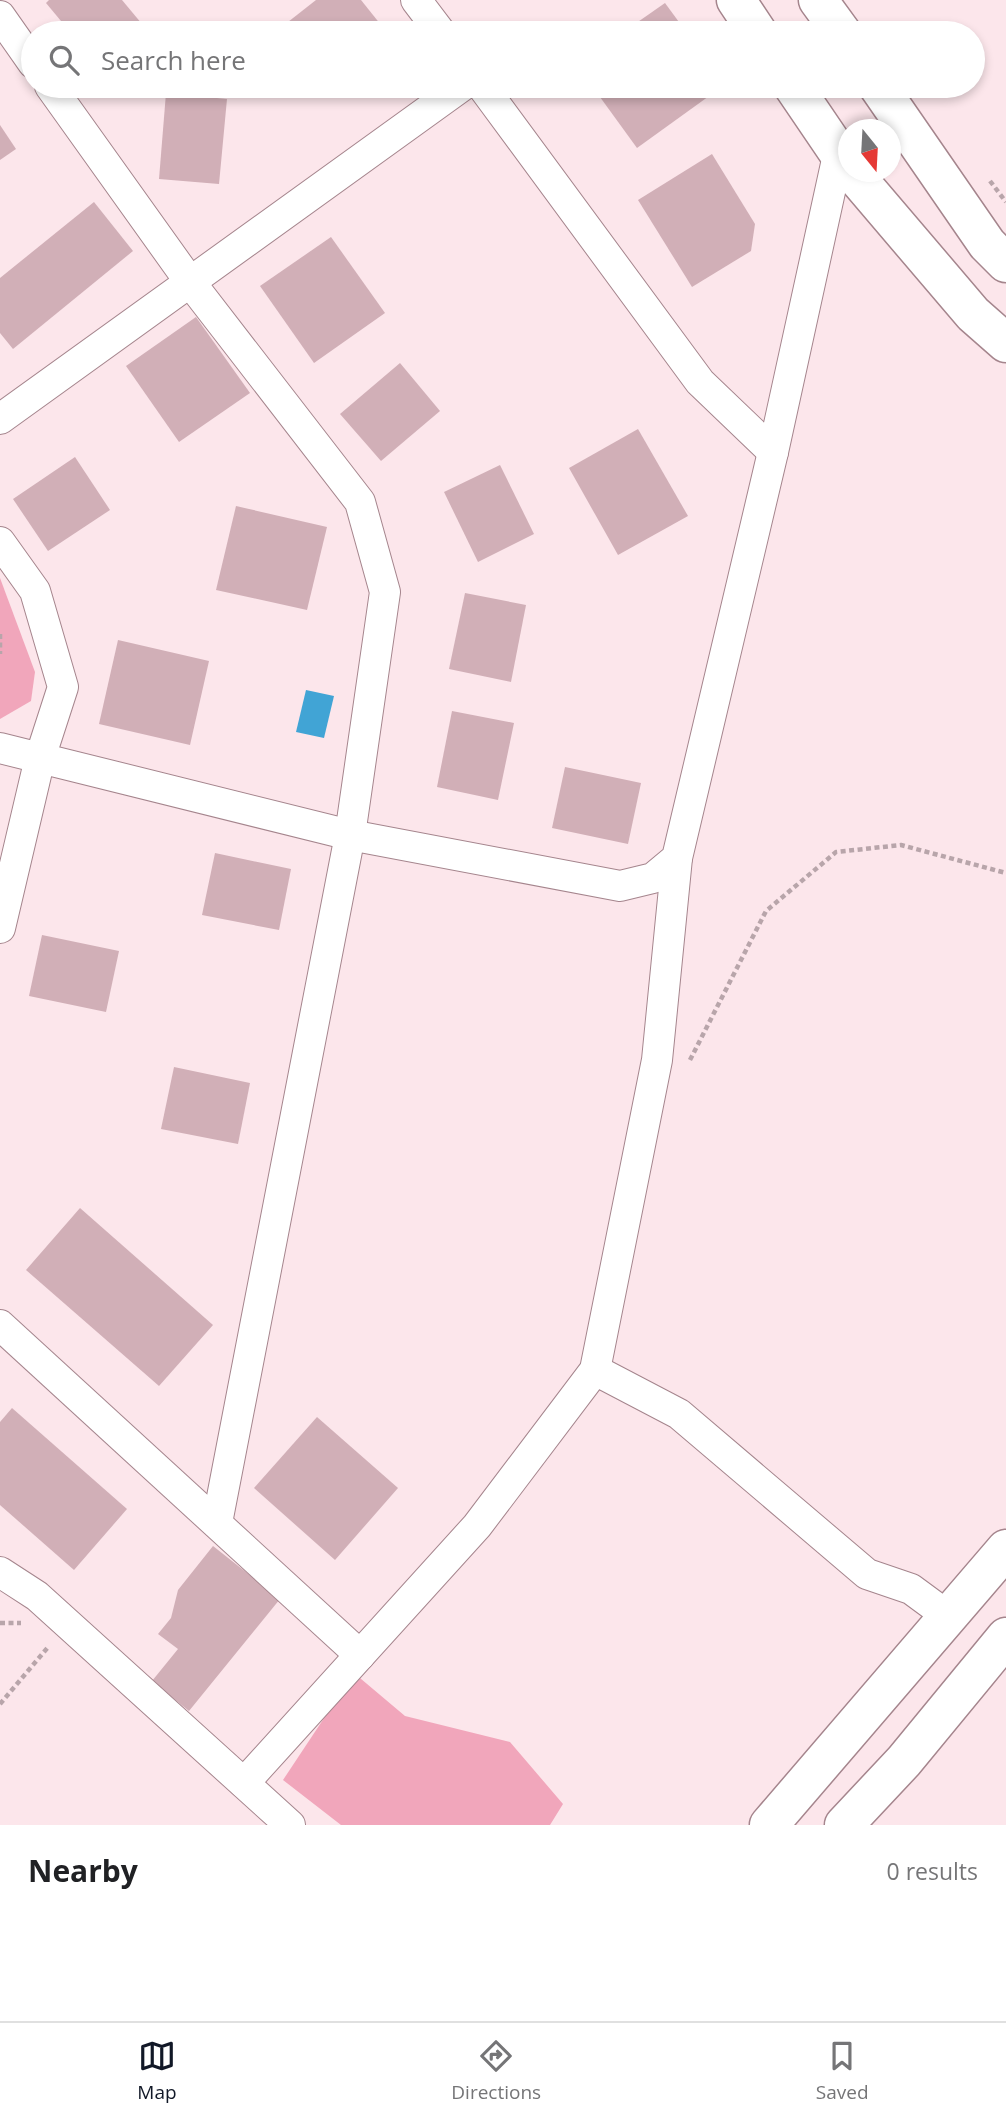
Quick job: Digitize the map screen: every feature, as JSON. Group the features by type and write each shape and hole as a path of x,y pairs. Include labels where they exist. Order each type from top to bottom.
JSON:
{"main road":[{"path":"736,0 750,21"},
{"path":"818,0 833,21"},
{"path":"801,98 838,153"},
{"path":"886,98 987,244 1006,263"},
{"path":"860,182 973,314 1006,343"},
{"path":"769,1825 1006,1549"},
{"path":"844,1825 904,1761 1006,1637"}],"street":[{"path":"416,0 433,21"},
{"path":"0,16 21,46"},
{"path":"59,98 190,282 360,502 385,592 350,835 217,1523"},
{"path":"0,419 445,98"},
{"path":"491,98 700,382 773,452"},
{"path":"244,1783 477,1526 595,1370 657,1060 677,858 773,452 842,182"},
{"path":"0,542 35,591 63,687 40,758 0,928"},
{"path":"0,748 350,835 620,886 653,877 677,858"},
{"path":"0,1325 360,1655"},
{"path":"595,1370 678,1413 867,1574 911,1588 949,1617"},
{"path":"0,1572 37,1596 290,1825"}],"path":[{"path":"0,634 0,654"},
{"path":"685,1069 766,911 836,852 901,845 1006,873"},
{"path":"0,1704 67,1623"}],"shaded area":[{"path":"0,578 35,672 31,701 0,719"},
{"path":"354,1673 405,1716 510,1742 563,1804 550,1825 341,1825 283,1780"}],"water":[{"path":"306,690 334,696 324,738 296,732"}],"building":[{"path":"49,0 122,0 140,21 61,21 46,3"},
{"path":"316,0 361,0 378,21 289,21"},
{"path":"665,3 678,21 639,21"},
{"path":"166,98 227,99 219,184 159,179"},
{"path":"601,98 706,98 637,148"},
{"path":"0,125 16,149 0,160"},
{"path":"712,154 755,224 751,251 692,287 638,200"},
{"path":"94,202 133,251 13,349 0,333 0,278"},
{"path":"331,237 385,313 314,363 260,286"},
{"path":"196,317 250,393 179,442 126,366"},
{"path":"400,363 440,411 381,461 340,414"},
{"path":"638,429 688,516 618,555 569,468"},
{"path":"75,457 110,510 48,551 13,499"},
{"path":"500,465 534,534 478,562 444,492"},
{"path":"236,506 327,527 307,610 216,590"},
{"path":"465,593 526,605 511,682 449,669"},
{"path":"118,640 209,661 190,745 99,724"},
{"path":"452,711 514,723 498,800 437,787"},
{"path":"565,767 641,783 628,844 552,828"},
{"path":"215,853 291,869 279,930 202,915"},
{"path":"42,935 119,951 106,1012 29,996"},
{"path":"174,1067 250,1083 238,1144 161,1129"},
{"path":"80,1208 213,1325 159,1386 26,1270"},
{"path":"12,1408 127,1509 74,1570 0,1505 0,1422"},
{"path":"317,1417 398,1488 335,1560 254,1488"},
{"path":"213,1546 280,1599 189,1711 152,1681 178,1649 158,1634 171,1618 178,1590"}]}
